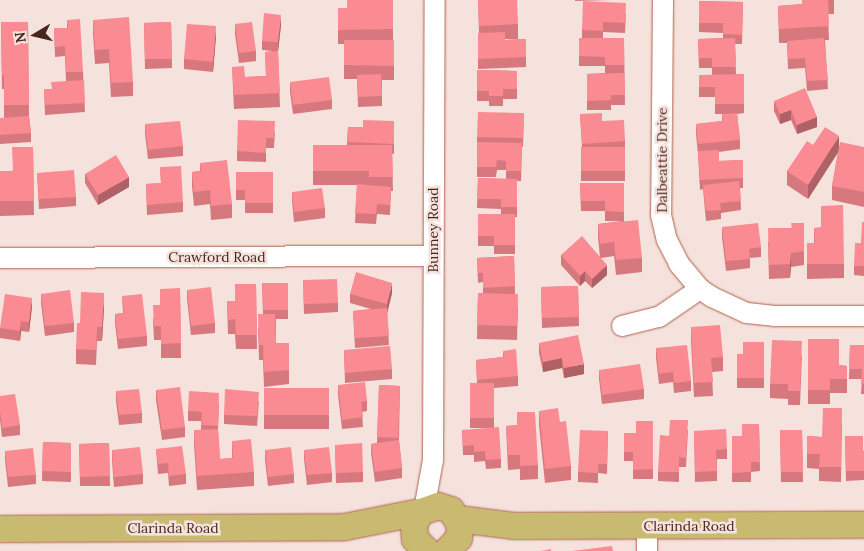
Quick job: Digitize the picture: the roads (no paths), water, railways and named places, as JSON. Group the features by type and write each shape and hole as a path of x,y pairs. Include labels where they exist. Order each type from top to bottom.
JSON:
{"main road":[{"name":"Clarinda Road","path":"0,529 345,527 391,536 438,536 514,526 647,538 864,525"}],"street":[{"name":"Bunney Road","path":"435,0 433,460 438,536"},
{"name":"Dalbeattie Drive","path":"663,0 662,215 672,252 689,277 700,289 728,306 762,316 864,316"},
{"name":"Crawford Road","path":"0,258 433,256"},
{"path":"622,326 659,317 700,289"}]}
